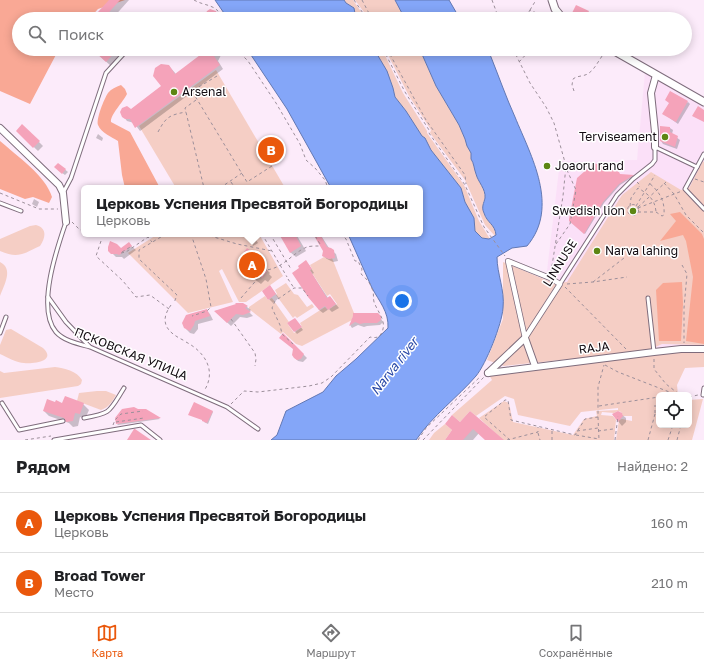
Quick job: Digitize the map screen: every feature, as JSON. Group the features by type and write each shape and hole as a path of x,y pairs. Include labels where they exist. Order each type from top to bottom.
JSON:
{"street":[{"path":"552,0 558,12"},
{"path":"620,56 704,102"},
{"name":"LINNUSE","path":"655,147 651,93 656,75"},
{"name":"ПСКОВСКАЯ УЛИЦА","path":"0,128 60,185 68,220"},
{"path":"535,366 525,338 508,261 550,278 560,284"},
{"name":"LINNUSE","path":"488,373 525,338 560,284"},
{"name":"RAJA","path":"488,373 654,352 704,349"}],"lane":[{"path":"63,193 71,178 106,73 122,56"},
{"path":"655,147 697,167"},
{"name":"LINNUSE","path":"560,284 617,195 632,179 652,164 654,160 655,147"},
{"path":"704,154 686,190 704,209"},
{"path":"0,203 21,211"},
{"name":"ПСКОВСКАЯ УЛИЦА","path":"68,220 50,275 48,297 49,317 56,333 67,340 90,347 227,407 236,412 258,430"},
{"path":"48,297 66,322 90,347"},
{"path":"648,298 654,352"},
{"path":"0,333 6,317"},
{"path":"84,418 106,413 110,410 124,388"},
{"path":"703,395 704,388"},
{"path":"2,403 19,430 63,421"},
{"path":"54,440 141,425 160,440"}],"path":[{"path":"194,0 201,4 211,6 218,12"},
{"path":"354,0 362,12"},
{"path":"362,0 368,12"},
{"path":"492,0 496,12"},
{"path":"534,12 530,10 536,0"},
{"path":"243,56 248,61 276,103 300,144 306,160 315,168 325,180 327,185"},
{"path":"387,56 405,92 429,130 429,133 465,184 479,216 503,254"},
{"path":"391,56 426,120 465,175 465,184"},
{"path":"516,56 554,123 566,166 576,190 570,224 556,244"},
{"path":"519,62 525,56"},
{"path":"574,91 572,85 573,79 591,72 603,56"},
{"path":"217,76 192,91 247,182 272,166"},
{"path":"197,100 185,108 203,185"},
{"path":"158,132 165,120 175,114 186,112"},
{"path":"550,278 566,166"},
{"path":"225,185 242,173"},
{"path":"638,212 637,207 649,183 655,175"},
{"path":"691,178 704,182"},
{"path":"632,179 640,186 631,198 628,211 631,215 636,215 638,212 656,212 662,216 664,215 662,199 657,190 649,183"},
{"path":"231,181 233,185"},
{"path":"637,207 665,182 686,215 704,233"},
{"path":"638,188 650,196 654,202 656,212"},
{"path":"630,206 637,207 686,190"},
{"path":"0,193 39,209 58,209"},
{"path":"58,205 61,215 81,230"},
{"path":"132,246 121,252 126,252 148,237 152,242"},
{"path":"192,237 206,279 211,307 207,311 192,316"},
{"path":"214,237 272,252"},
{"path":"264,237 287,276"},
{"path":"272,237 291,269"},
{"path":"265,270 272,270 306,247 319,246 320,244 316,237"},
{"path":"227,407 244,391 258,392 310,386 322,383 331,377 335,371 370,337 374,338 379,336 383,329 384,322 372,297 373,292 367,278 362,274 362,269 358,261 355,261 344,237"},
{"path":"160,238 139,250 139,259 177,295 174,303"},
{"path":"101,240 96,256 123,281 136,297 150,295 169,309"},
{"path":"593,282 624,258"},
{"path":"682,265 687,274 684,308 684,349"},
{"path":"259,273 262,275 266,270 268,270"},
{"path":"242,298 260,276"},
{"path":"560,284 593,282 627,277"},
{"path":"288,279 294,288"},
{"path":"560,284 567,288 632,355"},
{"path":"278,299 294,288 302,288 308,296"},
{"path":"276,301 272,308 280,325 282,334 292,344"},
{"path":"171,305 164,317 167,328 175,336 192,345 206,360 210,369 208,383 201,395"},
{"path":"231,319 255,353 256,366"},
{"path":"654,352 654,369 666,384 676,392"},
{"path":"594,359 618,372 668,392"},
{"path":"538,432 508,440 484,417 505,400 508,400 511,420 599,440 598,387 604,365"},
{"path":"418,440 426,428 480,376 488,373"},
{"path":"423,440 488,373"},
{"path":"692,397 703,395"},
{"path":"598,406 656,397"},
{"path":"648,440 655,414 655,405"},
{"path":"143,411 121,414 114,423 144,418"},
{"path":"615,440 618,416"},
{"path":"575,435 584,419 598,417"},
{"path":"538,426 540,440"},
{"path":"577,431 598,428"},
{"path":"668,440 672,428"},
{"path":"677,440 680,428"},
{"path":"598,431 613,429"},
{"path":"552,430 552,440"}],"shaded area":[{"path":"0,0 125,0 98,9 95,12 12,12 12,56 55,56 30,104 0,91"},
{"path":"344,0 353,0 361,12 354,12 353,8"},
{"path":"355,0 395,0 401,12 364,12"},
{"path":"378,56 385,56 403,93 427,133 464,185 479,221 490,239 482,238 475,231 474,218 465,202 461,188 431,150 406,111 395,97 386,71"},
{"path":"389,56 423,56 436,86 459,125 471,153 476,175 484,190 485,197 483,211 486,218 495,228 495,236 485,225 465,180 430,133 431,130 409,96"},
{"path":"216,70 283,185 174,185 139,126"},
{"path":"645,72 704,105 704,350 567,362 547,271 560,161 637,160"},
{"path":"121,85 127,94 111,119 111,122 130,132 158,185 124,185 118,141 104,133 99,128 99,114 106,96 115,87"},
{"path":"0,141 30,167 44,182 52,197 49,203 33,197 25,199 0,189"},
{"path":"703,161 704,345 662,344 647,351 504,366 487,360 503,319 503,262 553,283 567,282 622,195 651,172 681,190 689,188"},
{"path":"680,212 702,234 704,239 704,344 686,341 693,277 686,241 683,235 660,241 676,221 670,214"},
{"path":"30,226 40,226 44,231 44,236 40,246 25,253 16,255 11,255 0,251 0,239"},
{"path":"153,237 261,237 283,276 246,302 239,302 222,269 219,271 233,302 188,313 128,253"},
{"path":"324,257 329,259 332,258 354,313 352,320 302,346 296,344 283,332 281,334 249,309 249,307 265,296 268,300 272,298 289,322 287,323 294,333 302,327 300,323 325,307 328,310 337,304 330,294 327,296 310,270 312,269 310,265"},
{"path":"0,262 6,269 7,278 0,296"},
{"path":"682,282 683,304 681,341 659,341 656,290 663,283"},
{"path":"286,283 294,294 298,295 307,307 312,304 314,307 297,318 295,316 293,318 276,295 275,290"},
{"path":"11,329 43,348 47,352 46,359 38,362 21,363 0,354 0,345 6,330"},
{"path":"704,349 704,367 685,368 677,385 678,392 656,392 656,428 692,428 692,400 703,399 692,440 616,440 619,420 622,419 632,421 632,416 623,416 621,412 618,411 614,413 602,412 601,415 613,416 616,420 614,440 501,440 502,439 479,418 504,401 509,403 513,422 573,435 584,419 597,416 596,411 618,410 618,408 581,412 570,426 518,415 514,399 505,396 476,416 470,411 460,422 452,415 492,380 488,373"},
{"path":"55,367 74,372 82,380 81,384 78,386 0,398 0,371 4,373"},
{"path":"106,391 116,395 110,404 101,410 77,401 79,393"},
{"path":"445,424 452,430 445,440 429,440 434,433"}],"water":[{"path":"215,0 344,0 354,8 355,12 223,12"},
{"path":"395,0 449,0 456,12 401,12"},
{"name":"Narva river","path":"252,56 378,56 387,71 395,97 422,136 425,138 431,150 461,188 465,202 474,218 475,231 482,238 489,239 496,235 493,226 483,211 485,195 475,172 471,159 471,153 459,125 436,86 423,56 490,56 535,165 542,198 541,215 537,231 527,246 512,248 497,257 503,295 503,308 497,333 489,353 476,376 437,415 416,440 271,440 277,435 286,411 323,392 336,376 388,328 385,312 372,288 349,237 423,237 423,185 329,185 287,109"}],"building":[{"path":"109,0 120,0 109,12 98,12"},
{"path":"576,5 589,11 588,12 572,12"},
{"path":"210,9 216,12 206,12"},
{"path":"99,56 112,56 106,62"},
{"path":"199,56 214,56 220,65 135,128 130,119 125,119 122,117 120,112 122,108 127,106 131,109 161,86 153,76 155,68 161,64 169,65 175,74"},
{"path":"670,91 688,101 676,122 662,114 669,103 665,100"},
{"path":"698,106 704,110 704,122 692,116"},
{"path":"22,124 40,141 33,148 16,131"},
{"path":"660,126 670,127 670,132 678,136 675,147 660,141"},
{"path":"273,142 279,153 269,159 263,148"},
{"path":"58,163 66,169 62,174 54,167"},
{"path":"594,163 619,172 620,174 634,175 619,184 603,202 584,234 569,221 569,219 577,178"},
{"path":"281,237 296,237 301,246 290,253"},
{"path":"315,237 322,237 327,247 334,250 335,258 329,259 322,256 323,251"},
{"path":"110,241 117,244 121,248 129,242 132,246 119,255 111,254 108,251"},
{"path":"247,248 255,254 256,259 265,266 264,269 267,271 262,278 259,275 255,280 243,271 245,269 242,264 247,258 244,252"},
{"path":"306,260 312,269 310,270 327,298 330,296 336,304 328,310 325,306 319,310 308,297 292,273"},
{"path":"270,285 276,294 268,300 262,291"},
{"path":"235,303 243,303 248,306 245,308 251,312 243,315 236,314 227,323 214,311 236,304"},
{"path":"207,309 210,316 195,321 190,331 184,328 182,323 186,315"},
{"path":"353,313 378,313 381,316 381,320 377,323 360,324 355,322 349,326"},
{"path":"295,318 302,327 294,332 287,323"},
{"path":"283,333 304,354 301,359 297,360 294,358 292,355 293,349 279,338"},
{"path":"65,396 84,403 80,414 75,413 73,421 66,422 64,418 43,411 47,399 55,402 56,400 62,403"},
{"path":"194,402 213,411 207,423 188,415"},
{"path":"134,407 138,409 146,409 161,418 116,424 115,418 122,409"},
{"path":"470,411 504,440 485,440 473,429 463,440 445,440 452,430 445,424 452,415 460,422"},
{"path":"618,411 622,413 623,416 618,422 612,414"},
{"path":"135,429 151,440 127,440"}],"place":[{"name":"Arsenal","path":"174,92"},
{"name":"Terviseament","path":"665,137"},
{"name":"Broad Tower","path":"271,150"},
{"name":"Joaoru rand","path":"547,166"},
{"name":"Swedish lion","path":"633,211"},
{"name":"Narva lahing","path":"597,251"},
{"name":"Церковь Успения Пресвятой Богородицы","path":"252,265"}]}
